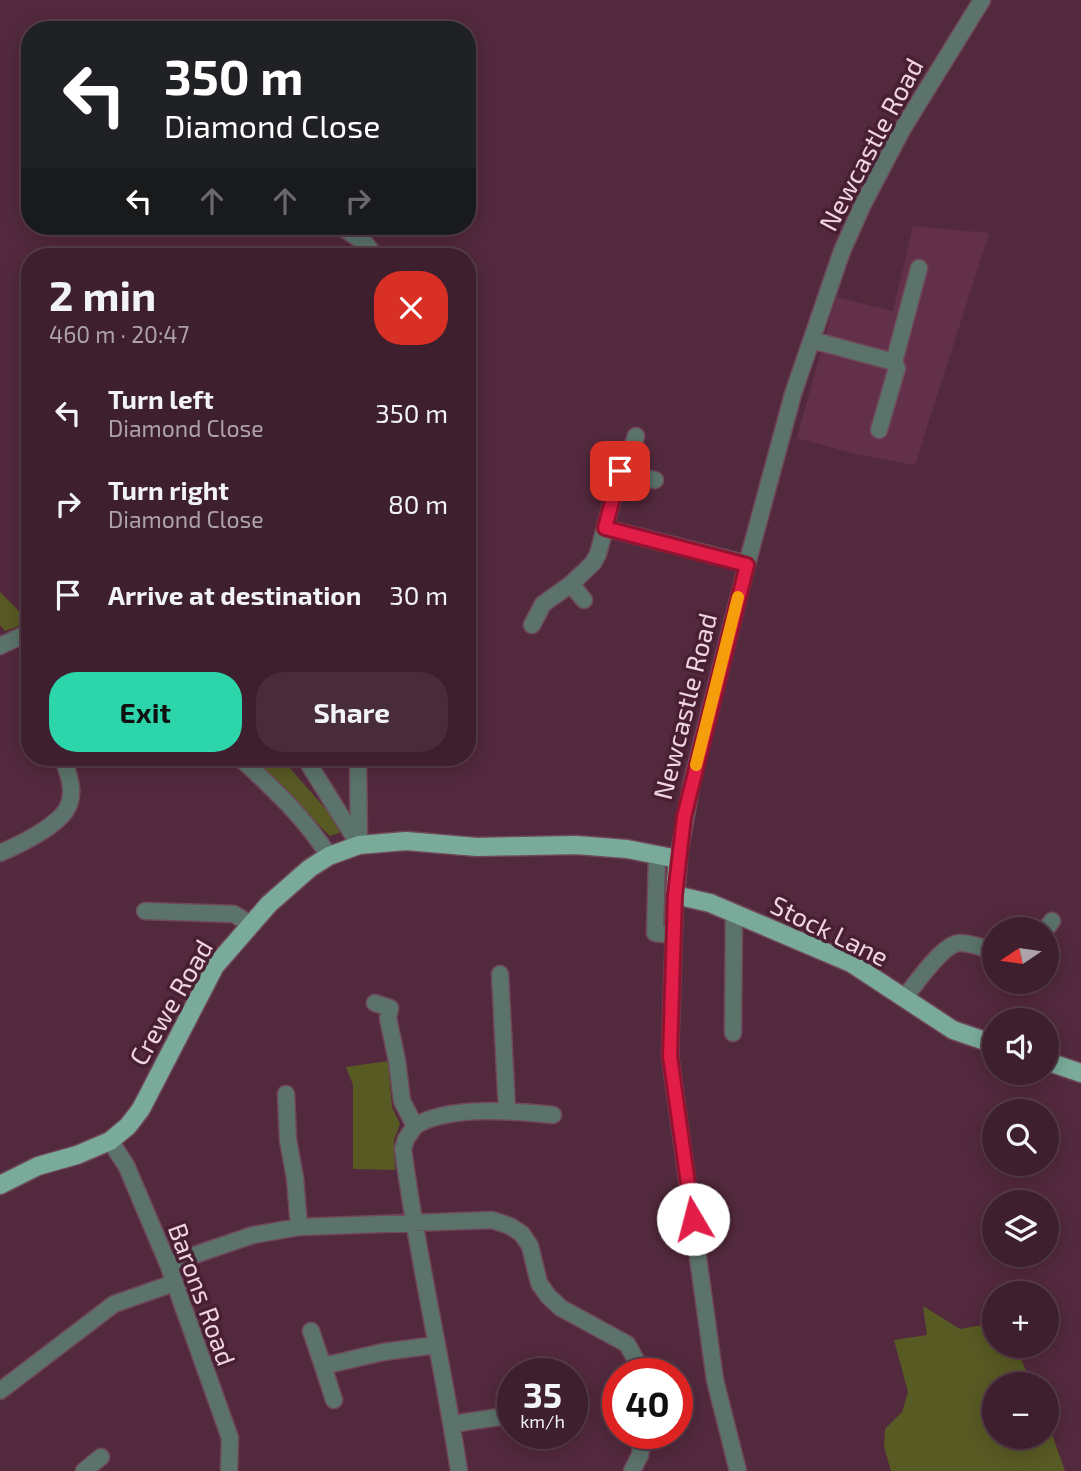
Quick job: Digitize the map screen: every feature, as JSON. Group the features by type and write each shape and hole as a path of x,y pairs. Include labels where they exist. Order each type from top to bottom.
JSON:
{"main road":[{"name":"Crewe Road","path":"0,1185 37,1166 77,1155 110,1141 128,1126 141,1109 215,966 250,924 284,890 329,856 359,845 406,841 477,847 576,845 678,859"},
{"name":"Newcastle Road","path":"675,895 678,859"},
{"name":"Stock Lane","path":"675,895 698,899 851,963 953,1030 982,1040"},
{"path":"1059,1065 1081,1073"}],"street":[{"name":"Newcastle Road","path":"678,859 692,782 793,394 842,251 863,204 928,87 982,0"},
{"path":"353,235 369,248"},
{"path":"879,430 897,368 894,362 919,268"},
{"path":"812,340 894,362"},
{"path":"533,625 543,604 593,564 621,468 636,436"},
{"path":"621,468 655,480"},
{"path":"605,528 747,565"},
{"path":"571,584 584,600"},
{"path":"0,646 21,636"},
{"path":"0,853 40,832 63,815 70,804 71,790 65,766"},
{"path":"248,766 286,802 319,839 329,856"},
{"path":"310,766 359,845"},
{"path":"358,766 359,845"},
{"path":"657,855 655,933 673,935"},
{"name":"Newcastle Road","path":"675,895 670,1056 715,1380 738,1471"},
{"path":"145,911 234,914 250,924"},
{"path":"733,1033 734,913"},
{"path":"904,998 951,944 962,942 982,948"},
{"path":"500,974 507,1110"},
{"path":"375,1003 390,1008 388,1018 402,1101 415,1126"},
{"path":"286,1094 288,1140 295,1178 299,1227"},
{"path":"459,1471 413,1223 403,1149 405,1139 415,1126 434,1116 507,1110 554,1115"},
{"name":"Barons Road","path":"110,1141 126,1165 168,1264 230,1438 229,1471"},
{"path":"168,1264 253,1235 299,1227 492,1220 510,1226 522,1234 530,1246 540,1283 548,1296 561,1308 627,1344 635,1358"},
{"path":"0,1391 114,1304 174,1283"},
{"path":"312,1331 334,1400"},
{"path":"323,1366 383,1352 436,1345"},
{"path":"452,1424 497,1417"},
{"path":"632,1471 641,1449"},
{"path":"84,1471 101,1457"}],"shaded area":[{"path":"913,226 989,233 915,465 855,454 797,438 836,297 893,311"},
{"path":"0,592 21,612 21,625 5,631 0,625"},
{"path":"259,766 288,766 345,831 330,836"},
{"path":"388,1061 392,1107 400,1124 394,1140 395,1170 353,1169 353,1085 346,1067"},
{"path":"923,1306 960,1329 982,1325 982,1358 1021,1358 1026,1372 982,1372 982,1449 1057,1449 1065,1471 891,1471 884,1447 885,1429 902,1412 908,1392 894,1340 927,1335"}],"slow traffic":[{"path":"696,765 738,597"}],"route":[{"path":"620,471 605,528 747,565 684,817 675,895 670,1056 693,1219"}]}
